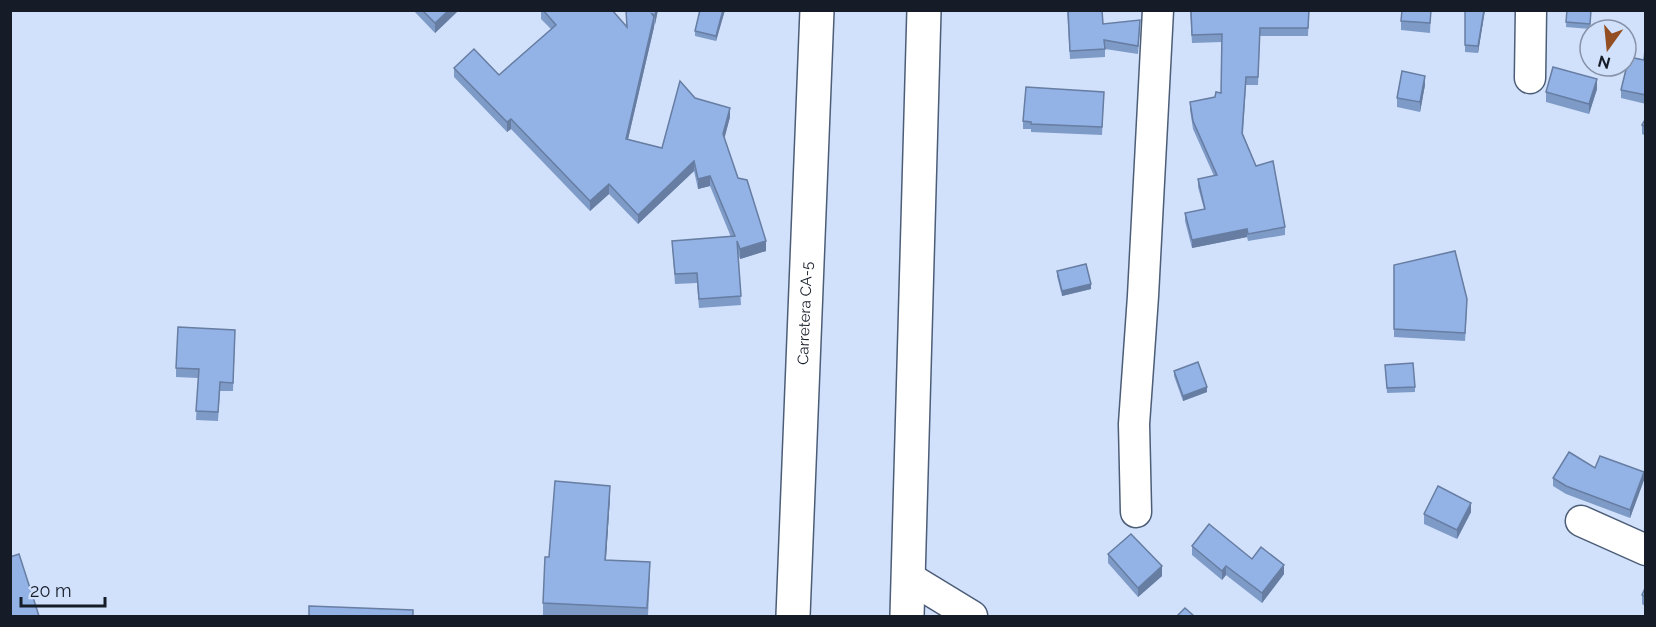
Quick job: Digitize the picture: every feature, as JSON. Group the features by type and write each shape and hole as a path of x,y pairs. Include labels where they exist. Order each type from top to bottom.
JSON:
{"highway":[{"name":"Carretera CA-5","path":"793,616 817,10"},
{"path":"907,616 924,10"}],"street":[{"path":"1136,512 1134,424 1158,10"},
{"path":"1530,78 1531,10"},
{"path":"1581,521 1646,550"},
{"path":"908,577 972,616"}],"building":[{"path":"422,10 449,10 435,23"},
{"path":"543,10 612,10 627,27 626,10 656,10 655,15 652,14 654,17 626,139 662,148 680,81 695,98 730,108 723,134 738,178 747,180 766,241 740,249 737,241 741,296 699,299 697,273 675,274 672,241 735,236 710,176 698,179 694,161 638,215 609,184 590,201 511,119 507,122 454,68 474,49 499,75 556,25"},
{"path":"700,10 723,10 716,36 695,31"},
{"path":"1068,10 1102,10 1103,24 1140,20 1138,46 1104,40 1105,49 1070,51"},
{"path":"1191,10 1309,10 1308,28 1260,28 1258,77 1246,77 1242,133 1256,166 1273,161 1285,227 1248,234 1247,229 1192,240 1185,213 1205,209 1198,179 1217,175 1193,121 1190,102 1215,97 1216,92 1221,93 1222,34 1192,35"},
{"path":"1402,10 1431,10 1430,23 1401,21"},
{"path":"1465,10 1484,10 1478,46 1465,45"},
{"path":"1567,10 1591,10 1590,18 1578,18 1578,23 1566,22"},
{"path":"1646,39 1646,95 1621,90 1624,78 1638,78 1638,59 1644,60"},
{"path":"1553,67 1578,74 1578,78 1597,79 1589,104 1546,92"},
{"path":"1402,71 1425,76 1420,102 1397,98"},
{"path":"1026,87 1104,92 1102,127 1031,124 1031,122 1023,121"},
{"path":"1455,251 1467,299 1465,333 1394,329 1394,265"},
{"path":"1086,264 1091,284 1062,291 1057,271"},
{"path":"178,327 235,330 233,383 220,382 218,412 196,411 199,369 176,368"},
{"path":"1198,362 1207,387 1183,396 1174,371"},
{"path":"1413,363 1415,387 1387,388 1385,365"},
{"path":"1569,452 1595,468 1600,456 1644,472 1630,510 1566,486 1553,478"},
{"path":"555,481 610,486 605,560 650,562 647,608 543,603 545,557 549,557"},
{"path":"1438,486 1471,503 1457,530 1424,514"},
{"path":"1209,524 1252,559 1261,547 1284,565 1262,593 1226,566 1222,571 1192,546"},
{"path":"1131,534 1162,566 1138,588 1108,554"},
{"path":"19,554 39,616 10,616 10,557"},
{"path":"309,606 413,610 413,616 309,616"},
{"path":"1185,608 1194,616 1177,616"}]}
